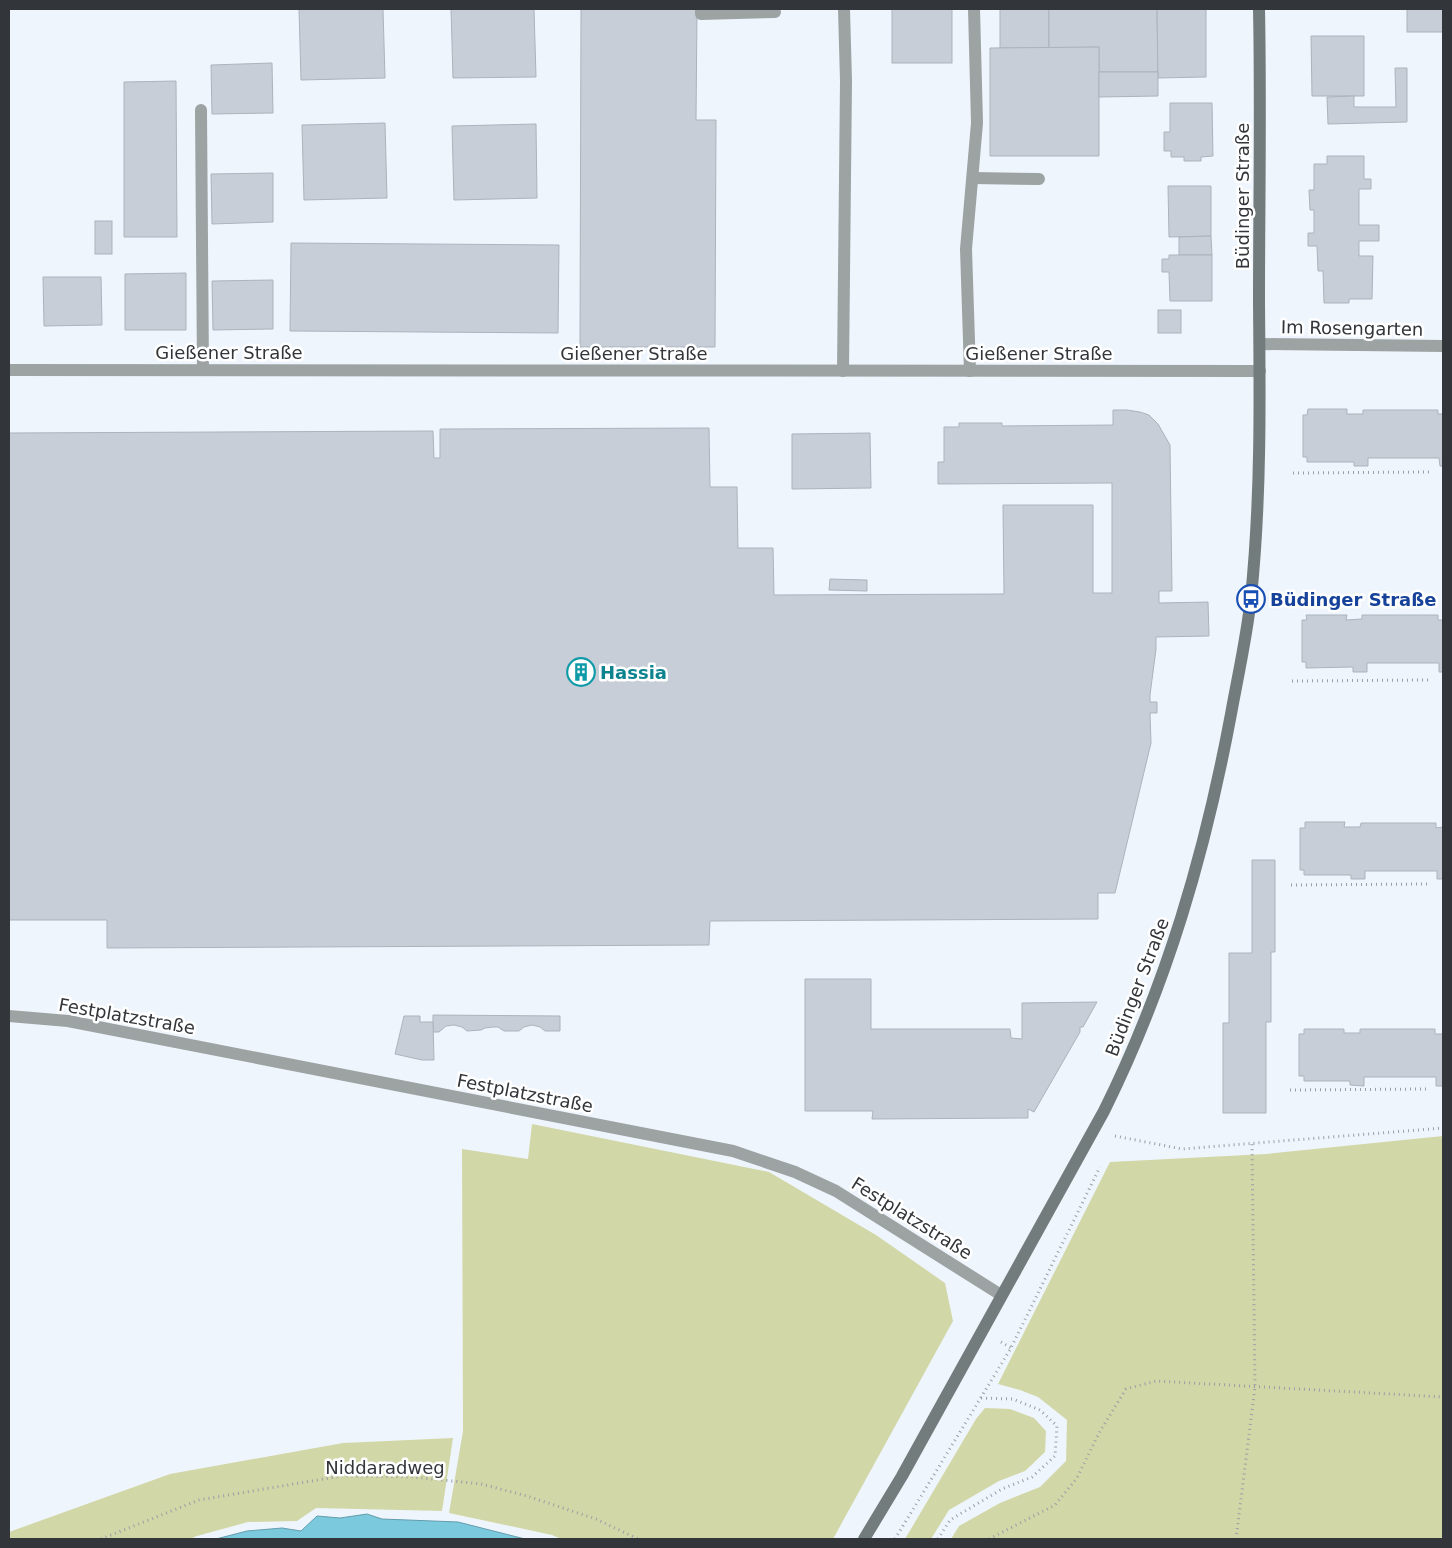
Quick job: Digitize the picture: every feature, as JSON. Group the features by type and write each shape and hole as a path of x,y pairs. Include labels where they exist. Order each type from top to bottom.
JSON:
{"main road":[{"name":"Büdinger Straße","path":"864,1539 902,1476 1001,1294 1104,1111 1128,1064 1150,1010 1179,927 1198,859 1226,743 1251,599 1256,515 1260,371 1259,9"}],"street":[{"path":"701,9 701,14 775,12"},
{"path":"843,371 846,90 844,9"},
{"path":"970,370 966,249 977,123 974,9"},
{"path":"201,110 203,370"},
{"path":"973,178 1039,179"},
{"name":"Im Rosengarten","path":"1260,344 1443,346"},
{"name":"Gießener Straße","path":"9,370 1260,371"},
{"name":"Festplatzstraße","path":"9,1016 77,1023 733,1151 795,1172 836,1191 1001,1294"}],"path":[{"path":"1293,473 1429,472"},
{"path":"1292,681 1429,680"},
{"path":"1291,886 1427,884"},
{"path":"1290,1090 1426,1089"},
{"path":"1111,1144 1115,1136 1182,1149 1443,1128"},
{"path":"1236,1539 1255,1387 1252,1144"},
{"path":"895,1539 1011,1348 1102,1162"},
{"path":"989,1539 1055,1505 1077,1478 1098,1433 1126,1389 1156,1381 1443,1397"},
{"path":"938,1539 950,1520 1002,1489 1032,1477 1055,1456 1058,1426 1040,1410 1013,1399 981,1398"},
{"name":"Niddaradweg","path":"101,1539 199,1500 341,1476 412,1477 482,1484 527,1496 596,1519 638,1539"}],"green space":[{"path":"532,1124 769,1172 876,1235 945,1283 953,1321 833,1539 561,1539 552,1535 449,1513 463,1431 462,1149 528,1159"},
{"path":"1443,1136 1443,1539 951,1539 959,1526 1000,1503 1040,1487 1066,1461 1067,1420 1038,1397 998,1384 1110,1162 1266,1154"},
{"path":"985,1408 1010,1409 1034,1418 1046,1431 1045,1452 1025,1471 999,1481 949,1510 931,1539 905,1539 976,1419"},
{"path":"453,1438 442,1511 316,1508 297,1521 248,1522 190,1539 9,1539 9,1532 170,1474 343,1443"}],"water":[{"path":"367,1514 382,1519 458,1522 525,1539 216,1539 247,1531 282,1528 301,1531 317,1516 340,1518"}],"building":[{"path":"299,9 383,9 385,78 301,80"},
{"path":"451,9 534,9 536,77 453,78"},
{"path":"581,9 697,9 696,120 716,120 715,347 580,347"},
{"path":"892,9 952,9 952,63 892,63"},
{"path":"1000,9 1049,9 1049,48 1000,48"},
{"path":"1049,9 1157,9 1158,72 1099,72 1099,47 1049,48"},
{"path":"1157,9 1206,9 1206,77 1158,78"},
{"path":"1407,9 1443,9 1443,32 1407,32"},
{"path":"1311,36 1364,36 1364,96 1312,96"},
{"path":"1099,47 1099,156 990,156 990,48"},
{"path":"272,63 273,113 212,114 211,65"},
{"path":"1395,68 1407,68 1407,122 1328,124 1327,97 1354,96 1354,107 1396,107"},
{"path":"1099,72 1158,72 1158,96 1099,97"},
{"path":"176,81 177,237 124,237 124,82"},
{"path":"1170,103 1212,103 1213,156 1201,157 1201,161 1184,161 1184,157 1171,157 1171,151 1164,151 1164,132 1170,132"},
{"path":"385,123 387,198 304,200 302,125"},
{"path":"536,124 537,198 454,200 452,126"},
{"path":"1327,156 1364,156 1364,179 1371,179 1371,189 1359,189 1359,225 1379,225 1379,241 1359,241 1359,256 1373,256 1372,299 1349,299 1349,303 1324,303 1323,271 1318,271 1317,246 1308,246 1308,233 1314,233 1314,210 1310,210 1309,190 1314,190 1314,164 1327,164"},
{"path":"273,173 273,222 212,224 211,174"},
{"path":"1168,186 1211,186 1211,236 1169,237"},
{"path":"95,221 112,221 112,254 95,254"},
{"path":"1211,236 1212,255 1179,255 1179,237"},
{"path":"291,243 559,245 558,333 290,331"},
{"path":"1169,255 1212,255 1212,301 1170,301 1169,272 1162,272 1162,259 1169,259"},
{"path":"186,273 186,330 125,330 125,274"},
{"path":"43,277 101,277 102,325 44,326"},
{"path":"273,280 273,329 213,330 212,281"},
{"path":"1158,310 1181,310 1181,333 1158,333"},
{"path":"1308,409 1347,409 1347,414 1363,414 1363,410 1438,410 1438,414 1443,414 1443,466 1440,466 1439,458 1368,458 1368,466 1354,466 1354,462 1307,462 1307,457 1303,457 1303,415 1307,415"},
{"name":"Hassia","path":"1113,410 1127,410 1149,415 1158,424 1170,445 1172,591 1159,591 1159,603 1208,602 1209,636 1156,637 1150,702 1157,702 1157,713 1150,713 1151,743 1115,893 1098,893 1098,919 710,921 709,945 107,948 107,920 9,920 9,433 433,431 434,458 440,458 440,429 709,428 710,487 737,487 738,548 773,548 774,595 1004,594 1003,505 1093,505 1093,593 1112,593 1112,483 938,484 938,462 944,462 944,427 959,427 959,423 1002,423 1002,426 1113,425"},
{"path":"870,433 871,488 792,489 792,434"},
{"path":"830,579 867,580 867,591 829,590"},
{"path":"1306,615 1347,615 1346,620 1362,619 1362,615 1438,615 1438,620 1443,620 1443,672 1439,672 1439,663 1367,663 1367,672 1353,672 1353,667 1306,668 1306,662 1302,662 1302,620 1307,620"},
{"path":"1305,822 1345,822 1344,827 1360,827 1361,823 1436,823 1436,828 1443,827 1443,879 1437,879 1437,871 1365,871 1365,879 1351,879 1351,875 1304,875 1304,870 1300,870 1300,828 1305,828"},
{"path":"1252,860 1275,860 1275,952 1271,952 1271,1022 1266,1022 1266,1113 1223,1113 1223,1023 1229,1023 1229,953 1252,953"},
{"path":"805,979 871,979 871,1029 1010,1029 1011,1038 1022,1039 1022,1003 1097,1002 1083,1027 1080,1027 1080,1032 1034,1112 1028,1109 1028,1118 872,1119 873,1111 805,1111"},
{"path":"433,1015 560,1016 560,1031 545,1031 540,1027 532,1025 524,1027 519,1031 504,1031 498,1027 493,1027 467,1031 462,1027 454,1025 446,1026 439,1032 433,1032"},
{"path":"404,1016 420,1016 420,1022 433,1022 434,1060 422,1060 395,1054"},
{"path":"1304,1029 1344,1029 1344,1033 1360,1033 1360,1029 1435,1029 1435,1034 1443,1034 1443,1086 1436,1086 1436,1077 1364,1077 1364,1086 1350,1085 1350,1081 1304,1081 1304,1076 1299,1076 1299,1034 1304,1034"}],"place":[{"name":"Büdinger Straße","path":"1251,599"},
{"name":"Hassia","path":"581,672"}]}
